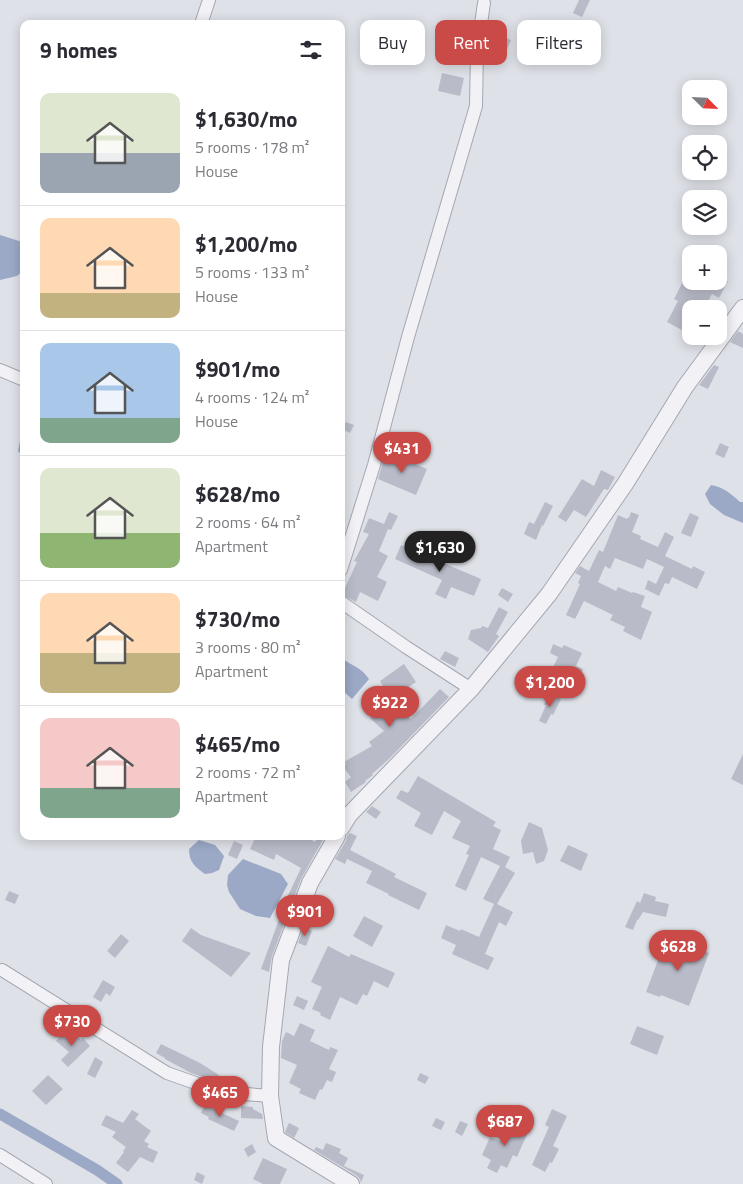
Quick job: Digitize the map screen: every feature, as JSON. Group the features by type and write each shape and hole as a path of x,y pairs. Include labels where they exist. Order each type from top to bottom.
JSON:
{"street":[{"path":"203,20 209,0"},
{"path":"345,557 374,465 411,328 476,106 477,51 484,3"},
{"path":"345,822 349,815 471,689 549,594 625,484 685,386 743,308"},
{"path":"0,370 20,378"},
{"path":"345,605 471,689"},
{"path":"335,840 310,882 282,960 270,1047 270,1096 276,1138 351,1184"},
{"path":"2,970 167,1073 222,1092 270,1096"},
{"path":"0,1156 46,1184"}],"water":[{"path":"0,235 20,242 20,273 17,276 0,280"},
{"path":"711,485 724,489 740,502 743,502 743,523 724,515 710,504 705,494"},
{"path":"345,660 359,669 369,679 352,699 345,693"},
{"path":"199,840 215,845 224,856 219,870 205,874 193,864 189,849"},
{"path":"243,859 281,874 288,884 270,918 256,916 240,909 229,892 227,885 228,875"}],"building":[{"path":"579,0 590,0 582,17 573,13"},
{"path":"507,38 511,40 507,49"},
{"path":"442,73 464,78 460,96 438,91"},
{"path":"682,283 682,290 723,290 719,298 712,294 709,300 682,300 682,330 667,322 678,301 674,299"},
{"path":"738,331 743,334 743,348 730,342"},
{"path":"714,365 719,367 708,389 699,385"},
{"path":"346,422 354,425 350,433 345,430"},
{"path":"720,443 729,447 724,458 715,454"},
{"path":"386,452 427,469 416,495 378,479"},
{"path":"601,470 615,477 608,490 604,489 586,517 574,510 566,522 558,517 582,479 594,486"},
{"path":"545,502 553,506 536,540 524,534 529,522 534,524"},
{"path":"389,512 398,516 391,530 388,529 379,551 388,556 377,577 387,582 378,601 360,592 356,602 345,596 345,588 357,562 354,561 369,534 363,532 369,518 384,524"},
{"path":"631,512 639,515 632,532 641,536 640,539 658,547 665,532 674,537 665,556 692,569 693,566 705,572 697,589 672,577 669,584 665,583 659,596 645,589 648,580 656,584 664,567 647,559 643,569 615,558 610,569 605,566 598,582 616,591 618,587 645,596 641,607 652,612 641,640 623,631 625,627 610,620 613,615 584,601 575,619 566,615 580,584 578,583 581,576 575,573 580,566 589,571 599,550 603,552 618,515 627,519"},
{"path":"690,513 699,517 691,537 681,533"},
{"path":"401,545 481,579 474,596 451,587 446,599 435,594 442,580 395,559"},
{"path":"502,588 513,594 508,602 498,595"},
{"path":"499,607 508,612 496,634 499,636 488,652 468,639 471,630 481,628 482,626 488,628"},
{"path":"553,644 562,648 564,645 582,653 576,666 583,669 576,686 551,672 558,657 550,653"},
{"path":"445,651 459,658 455,667 440,659"},
{"path":"404,664 416,682 388,701 404,717 406,715 411,719 440,689 449,697 366,782 351,792 345,782 351,777 345,770 345,761 372,746 369,742 384,731 370,718 380,708 369,714 367,711 386,691 380,681"},
{"path":"549,694 561,699 546,724 539,721"},
{"path":"743,754 743,785 731,779"},
{"path":"418,776 496,822 493,826 501,830 493,849 510,857 505,867 515,873 497,904 513,912 506,926 499,922 485,954 494,958 488,970 452,954 456,945 441,938 446,925 479,937 494,904 483,899 500,866 481,857 466,891 455,886 469,855 466,854 470,846 452,838 461,821 444,811 432,835 414,826 421,813 396,798 401,790 408,793"},
{"path":"372,806 381,812 376,819 366,812"},
{"path":"529,822 542,828 548,850 544,861 536,864 533,852 523,854 521,841"},
{"path":"350,833 357,836 350,850 396,874 394,877 427,893 419,910 366,883 372,871 347,859 345,864 335,859"},
{"path":"254,840 311,840 315,842 316,840 323,840 301,879 272,956 269,972 261,969 281,910 301,868 276,854 274,860 250,849"},
{"path":"234,841 243,845 237,859 228,855"},
{"path":"568,845 588,854 581,871 560,861"},
{"path":"9,891 19,895 15,904 5,900"},
{"path":"644,893 656,897 655,901 669,904 666,917 643,912 633,930 625,927 637,901 640,903"},
{"path":"364,916 383,926 372,947 353,936"},
{"path":"304,927 312,931 306,946 298,943"},
{"path":"191,928 201,935 251,953 231,977 182,941"},
{"path":"121,934 129,941 115,958 107,951"},
{"path":"666,939 709,953 689,1006 661,995 660,997 646,992"},
{"path":"328,946 349,957 351,954 395,973 388,988 374,981 367,996 363,994 357,1005 340,997 330,1020 312,1009 322,987 311,982"},
{"path":"103,980 115,987 110,996 106,993 101,1002 93,997"},
{"path":"297,996 308,1001 304,1010 293,1005"},
{"path":"300,1023 315,1030 310,1041 329,1050 330,1047 338,1050 329,1069 336,1072 332,1082 327,1080 315,1100 299,1093 301,1089 289,1083 297,1065 281,1058 282,1041 286,1032 294,1036"},
{"path":"637,1026 664,1036 657,1055 630,1044"},
{"path":"67,1028 81,1040 83,1038 90,1046 68,1067 61,1060 69,1052 56,1041"},
{"path":"161,1044 200,1063 219,1075 215,1081 191,1073 156,1053"},
{"path":"95,1057 103,1062 95,1078 87,1074"},
{"path":"420,1073 429,1077 425,1084 417,1080"},
{"path":"48,1075 63,1089 46,1105 32,1091"},
{"path":"205,1105 239,1121 234,1131 208,1119 209,1117 201,1113"},
{"path":"241,1106 253,1107 253,1109 262,1114 263,1119 241,1118"},
{"path":"552,1109 567,1116 553,1146 559,1149 545,1172 532,1165 549,1127 545,1125"},
{"path":"132,1110 139,1114 135,1119 151,1131 144,1141 149,1144 147,1147 158,1152 153,1163 140,1157 128,1172 116,1163 126,1147 112,1137 116,1132 101,1125 106,1115 123,1123"},
{"path":"436,1118 445,1122 441,1130 432,1126"},
{"path":"512,1119 524,1124 521,1129 528,1132 517,1157 513,1155 507,1168 501,1165 497,1173 487,1168 491,1160 482,1155 490,1137 500,1141 505,1135"},
{"path":"460,1121 468,1124 462,1136 455,1132"},
{"path":"289,1123 299,1128 294,1138 285,1132"},
{"path":"326,1143 341,1149 339,1153 348,1158 344,1166 364,1175 361,1183 356,1175 314,1150 316,1147 323,1150"},
{"path":"252,1144 256,1152 248,1157 244,1149"},
{"path":"263,1158 287,1169 280,1184 263,1184 253,1179"},
{"path":"197,1172 205,1176 202,1184 194,1180"}],"waterway":[{"path":"0,1114 97,1170 117,1184"}]}
